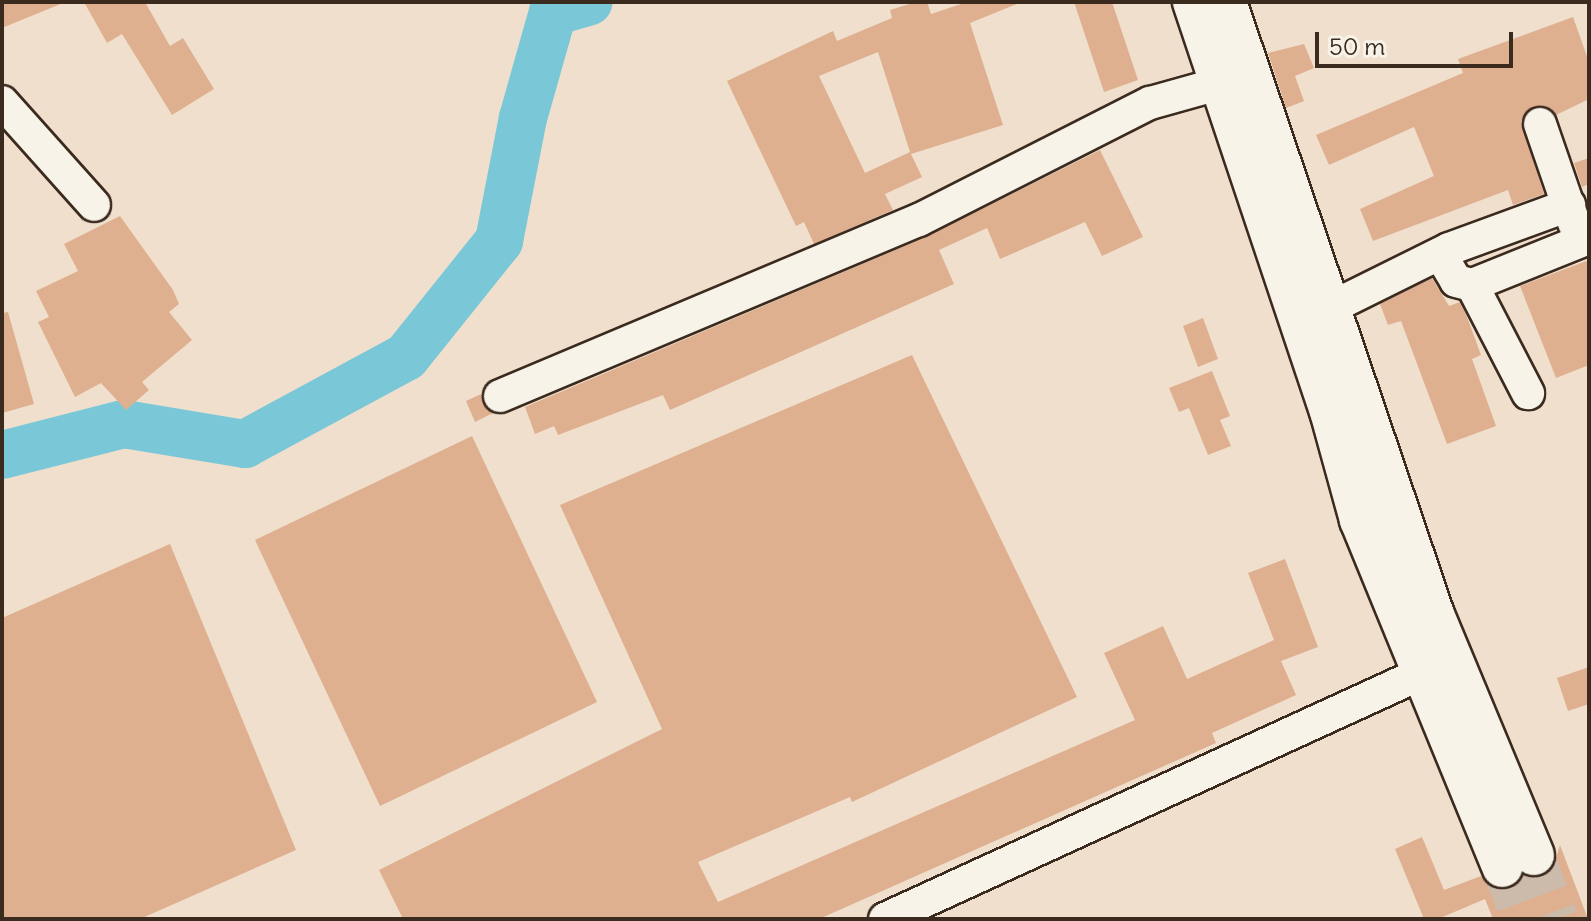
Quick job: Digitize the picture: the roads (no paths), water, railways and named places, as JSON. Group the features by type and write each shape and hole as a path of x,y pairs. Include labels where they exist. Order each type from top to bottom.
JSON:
{"main road":[{"path":"1222,3 1218,84 1330,411 1360,520 1438,666"},
{"path":"1222,3 1328,309 1438,666 1518,861"}],"street":[{"path":"500,396 905,226 1150,103 1218,84"},
{"path":"3,109 94,205"},
{"path":"1440,254 1456,281 1472,285 1514,273 1584,240 1540,124"},
{"path":"1328,309 1440,254 1569,205"},
{"path":"1472,285 1528,393"},
{"path":"885,919 1348,711 1438,666"}],"waterway":[{"path":"2,455 124,424 245,444 406,357 499,241 523,118 553,12 589,2"}],"tunnel":[{"path":"1534,855 1558,919"},
{"path":"1502,867 1522,919"}]}
